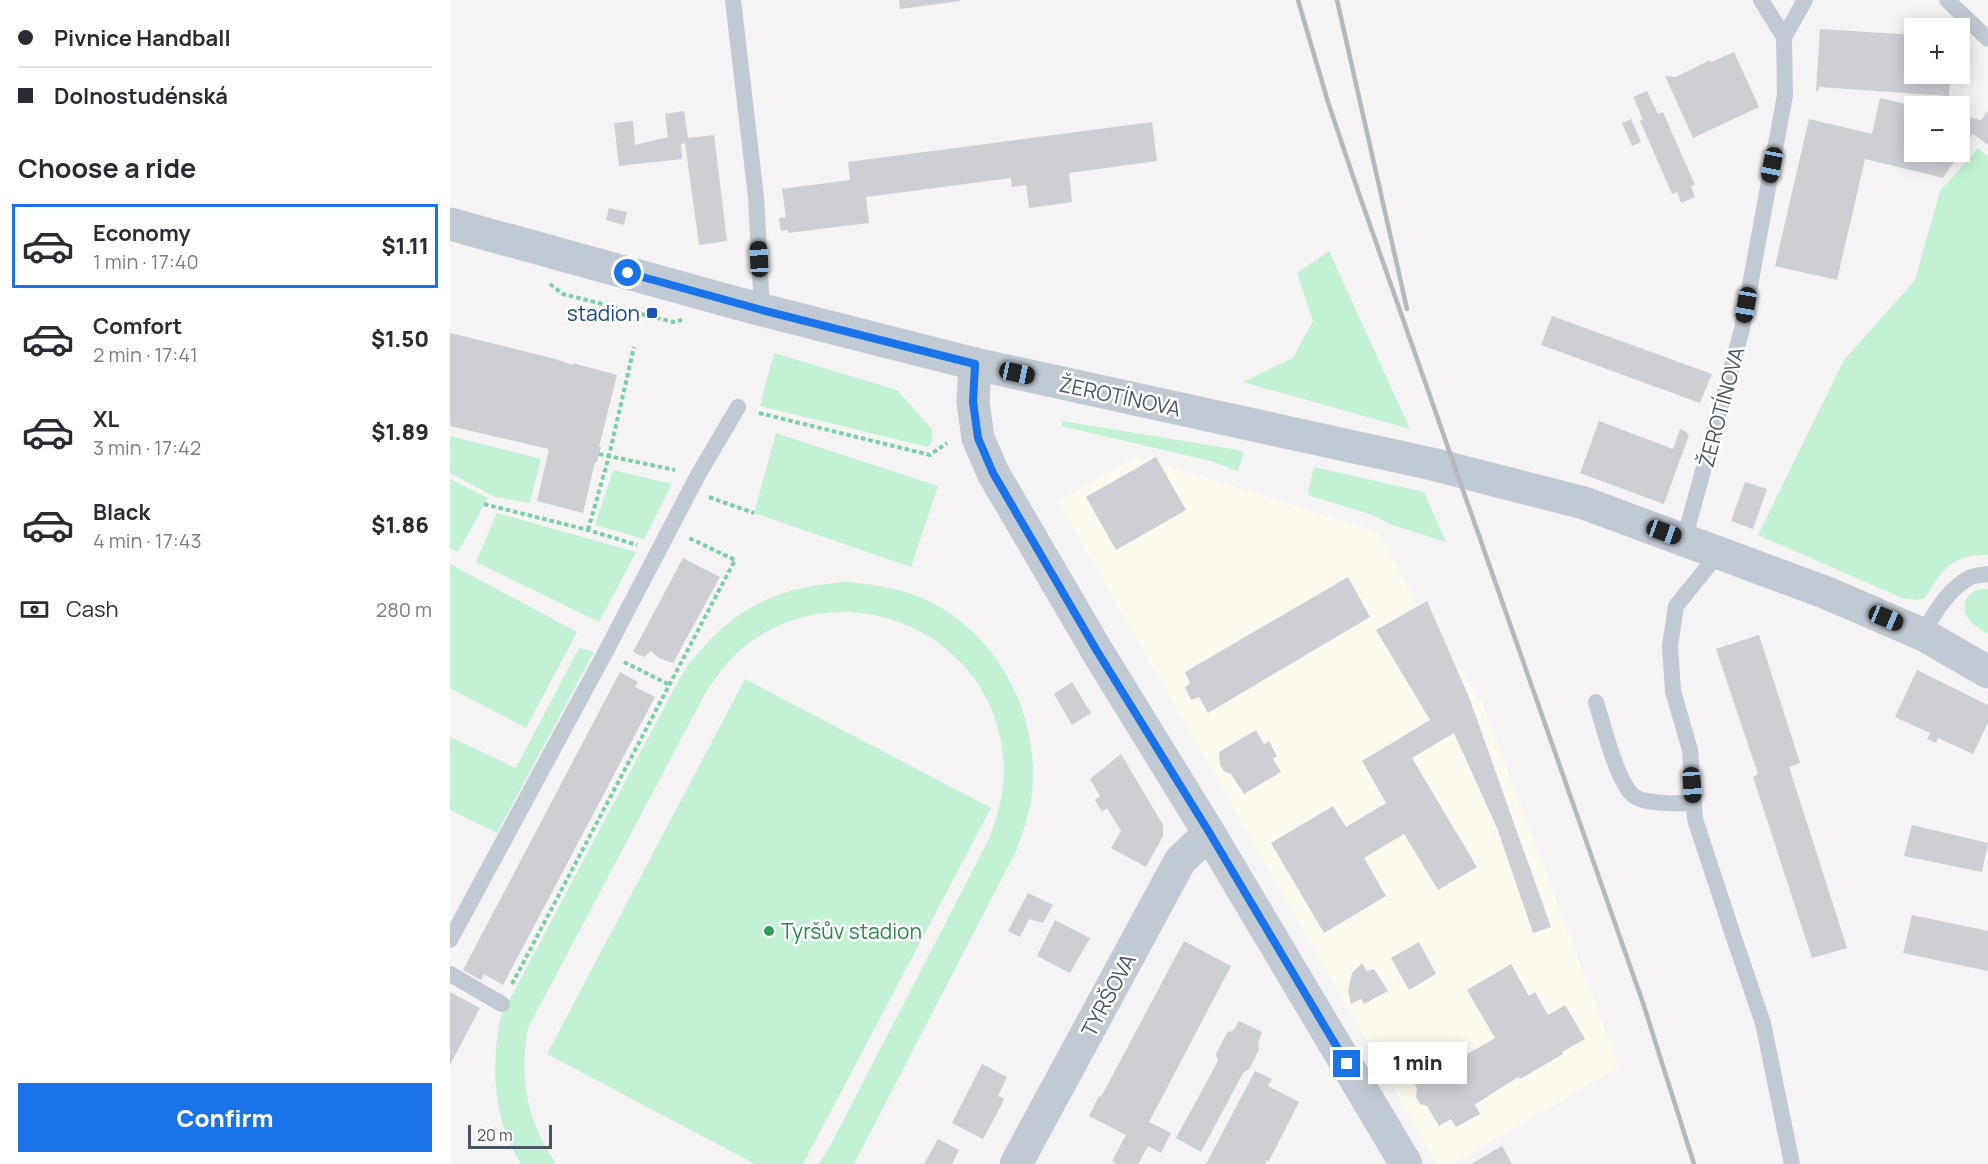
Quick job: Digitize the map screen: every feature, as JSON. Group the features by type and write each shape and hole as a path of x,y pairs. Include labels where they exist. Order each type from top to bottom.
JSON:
{"street":[{"name":"ŽEROTÍNOVA","path":"450,224 762,310 975,364 1432,464 1584,503 1827,593 1924,635 1988,672"},
{"path":"975,364 973,402 978,438 993,473 1097,651 1209,832 1406,1164"},
{"name":"TYRŠOVA","path":"1016,1164 1180,861 1209,832"}],"lane":[{"path":"733,0 756,197 762,310"},
{"path":"1761,0 1784,37 1805,0"},
{"path":"1947,0 1988,39"},
{"name":"ŽEROTÍNOVA","path":"1684,540 1742,328 1785,95 1784,37"},
{"path":"450,940 605,653 694,482 738,407"},
{"path":"1719,554 1676,606 1670,646 1673,690 1690,750 1695,819 1732,935 1764,1023 1792,1164"},
{"path":"1924,635 1928,624 1947,597 1958,586 1970,577 1988,574"},
{"path":"1596,702 1621,779 1635,797 1660,803 1694,803"},
{"path":"450,974 502,1004"}],"path":[{"path":"539,282 550,284 563,294 673,322 686,320"},
{"path":"588,530 609,456 634,346"},
{"path":"738,407 930,455 947,443"},
{"path":"599,454 694,482 754,513"},
{"path":"484,504 588,530 658,551"},
{"path":"502,1004 735,560 670,528"},
{"path":"605,653 670,685"}],"shaded area":[{"path":"1136,457 1378,532 1415,600 1482,703 1619,1067 1453,1164 1437,1164 1058,501"}],"green space":[{"path":"1978,148 1988,156 1988,555 1965,557 1949,566 1925,598 1916,600 1902,598 1758,535 1844,360 1915,280 1940,191 1966,162 1970,162 1970,157"},
{"path":"1329,251 1410,429 1243,382 1293,358 1313,321 1297,273"},
{"path":"774,353 897,390 932,429 932,441 928,447 760,406"},
{"path":"1063,421 1238,450 1244,453 1238,471 1211,461 1061,426"},
{"path":"776,433 938,486 911,567 754,513"},
{"path":"450,436 541,459 530,503 495,497 450,473"},
{"path":"1314,467 1424,492 1446,542 1395,526 1367,513 1310,496 1308,492"},
{"path":"613,470 672,484 644,539 595,525"},
{"path":"450,479 488,498 458,552 450,549"},
{"path":"497,513 636,552 599,622 476,562"},
{"path":"450,564 577,632 526,728 450,688"},
{"path":"846,582 884,587 922,598 949,613 972,631 992,653 1008,678 1029,733 1033,763 1030,808 1016,851 854,1164 818,1164 829,1148 989,839 1002,795 1004,768 996,721 976,680 946,648 909,626 867,614 823,613 780,625 739,651 726,664 707,690 528,1028 524,1065 528,1099 538,1131 556,1164 521,1164 505,1129 497,1093 495,1075 500,1018 682,674 716,635 733,619 752,607 794,590"},
{"path":"1988,589 1988,634 1971,622 1964,606 1967,598 1973,592"},
{"path":"579,648 594,652 497,833 450,810 450,737 516,768"},
{"name":"Tyršův stadion","path":"745,679 991,808 803,1164 755,1164 547,1054"}],"building":[{"path":"899,0 960,0 960,1 900,9"},
{"path":"1820,29 1904,34 1904,84 1950,84 1949,96 1819,87 1816,91"},
{"path":"1734,52 1759,107 1693,138 1665,76 1676,77 1710,60 1711,62"},
{"path":"1647,91 1658,114 1663,112 1695,185 1691,186 1695,197 1681,203 1677,192 1672,194 1640,121 1643,119 1633,97"},
{"path":"1880,98 1904,104 1904,162 1954,162 1943,178 1865,159 1837,280 1775,266 1809,119 1872,134"},
{"path":"684,111 688,138 714,135 727,241 699,245 685,143 681,144 682,159 619,166 614,123 633,121 635,145 668,137 665,114"},
{"path":"1988,111 1988,145 1973,134 1970,138 1970,118 1981,120"},
{"path":"1631,119 1641,142 1632,146 1622,123"},
{"path":"1152,122 1157,161 1069,173 1072,202 1029,208 1026,185 1012,187 1011,178 866,197 869,223 788,233 788,230 781,231 779,218 786,217 782,189 850,180 848,162"},
{"path":"609,208 627,212 624,225 606,220"},
{"path":"1552,316 1712,374 1700,403 1541,345"},
{"path":"450,333 617,375 583,513 537,501 549,449 450,426"},
{"path":"1599,421 1673,449 1680,429 1687,432 1689,435 1664,504 1580,473"},
{"path":"1156,457 1186,510 1116,550 1086,497"},
{"path":"1745,482 1767,489 1753,529 1731,521"},
{"path":"683,558 720,577 673,663 659,658 651,651 644,657 633,652"},
{"path":"1348,577 1370,617 1208,713 1199,697 1191,700 1185,687 1190,683 1185,672"},
{"path":"1427,601 1469,697 1551,927 1533,933 1497,828 1454,733 1412,758 1477,867 1438,890 1404,834 1364,858 1386,896 1324,933 1271,843 1333,806 1346,827 1386,803 1362,761 1430,720 1376,630"},
{"path":"1759,635 1800,763 1789,767 1847,948 1812,958 1753,777 1758,774 1716,649"},
{"path":"1917,670 1988,705 1988,723 1973,754 1938,738 1936,743 1927,739 1930,733 1895,717"},
{"path":"620,672 638,682 635,687 655,697 503,985 484,974 481,980 463,970"},
{"path":"1072,682 1091,713 1072,725 1054,694"},
{"path":"1256,730 1264,744 1269,741 1277,756 1273,759 1281,772 1244,794 1231,774 1224,771 1220,765 1219,752"},
{"path":"1121,754 1163,825 1163,836 1146,867 1111,848 1121,831 1107,808 1102,812 1095,800 1100,796 1090,779"},
{"path":"1912,825 1988,843 1982,872 1904,856"},
{"path":"1028,893 1053,905 1043,923 1029,919 1020,937 1008,931"},
{"path":"1912,915 1988,931 1988,971 1903,953"},
{"path":"1055,920 1090,938 1070,973 1037,956"},
{"path":"1184,941 1231,966 1149,1122 1171,1133 1161,1153 1148,1146 1138,1164 1117,1164 1112,1161 1126,1135 1089,1116"},
{"path":"1419,942 1436,974 1409,990 1391,958"},
{"path":"1362,963 1367,971 1374,969 1388,991 1364,1004 1361,999 1351,1004 1348,991 1352,973"},
{"path":"1511,964 1529,996 1535,992 1548,1015 1565,1005 1585,1039 1476,1104 1480,1114 1456,1127 1451,1119 1439,1126 1427,1106 1420,1104 1416,1097 1415,1085 1495,1038 1467,990"},
{"path":"450,992 480,1008 450,1065"},
{"path":"1239,1021 1262,1032 1258,1043 1259,1050 1249,1069 1243,1073 1201,1152 1176,1138 1218,1061 1216,1054 1227,1033 1234,1030"},
{"path":"982,1064 1007,1077 998,1096 1004,1098 1002,1104 983,1139 952,1123"},
{"path":"1255,1071 1272,1079 1268,1086 1299,1102 1269,1161 1267,1160 1265,1164 1206,1164"},
{"path":"938,1139 959,1150 952,1164 924,1164"},
{"path":"1502,1146 1512,1164 1471,1164"}],"railway":[{"path":"1298,0 1328,102 1358,191 1643,1003 1694,1164"},
{"path":"1337,0 1407,309"}],"place":[{"name":"stadion","path":"652,313"},
{"name":"Tyršův stadion","path":"769,931"}],"route":[{"path":"628,273 975,364 973,402 978,438 993,473 1097,651 1209,832 1347,1064"}]}
